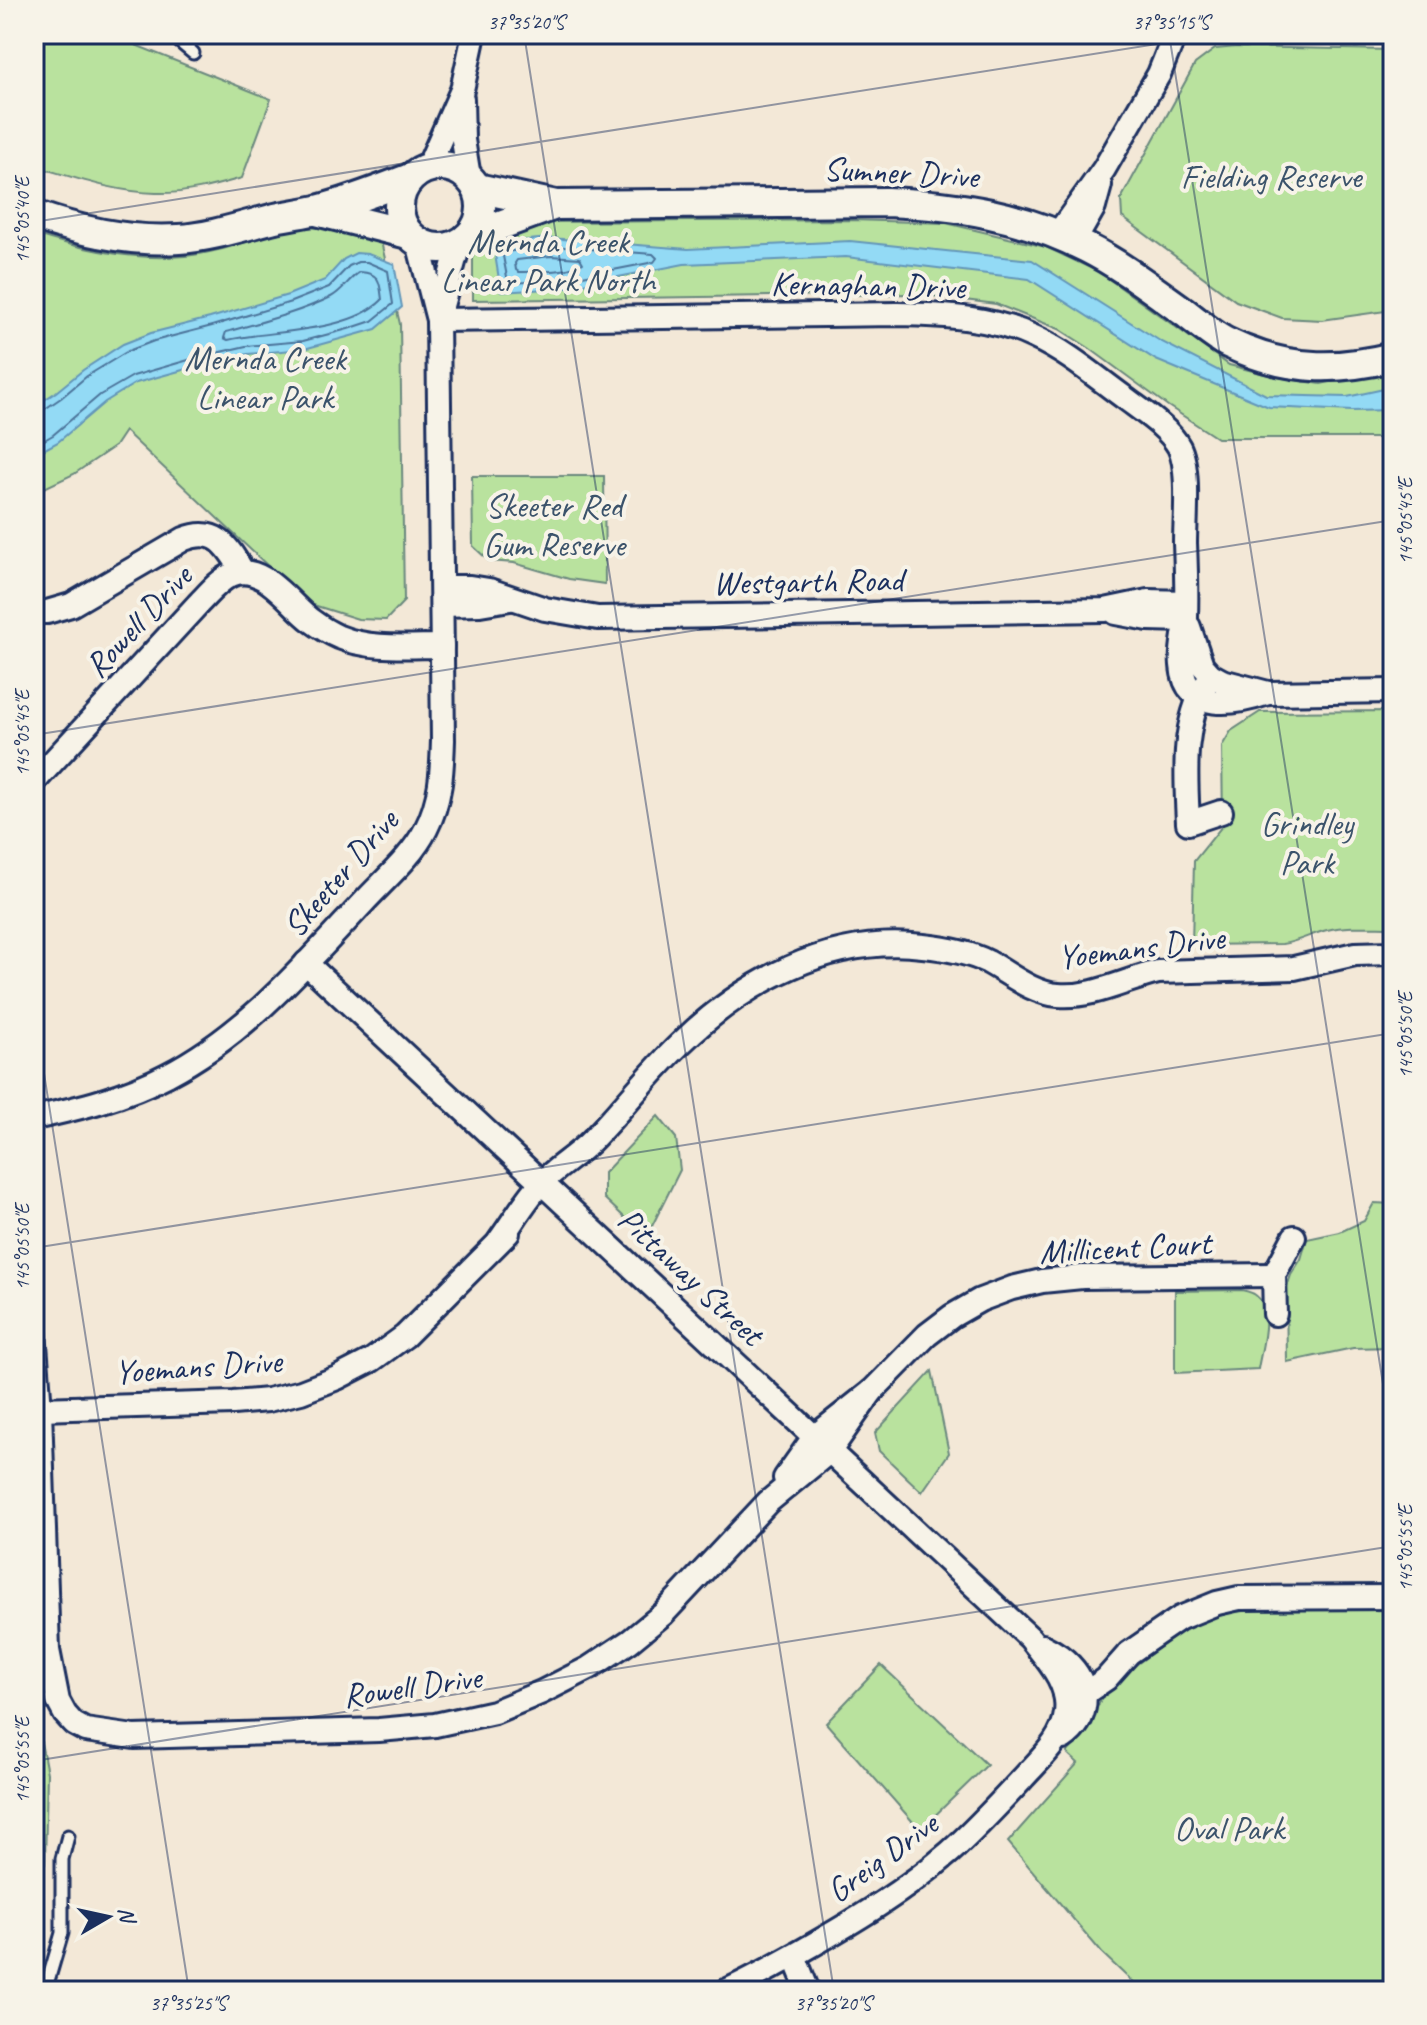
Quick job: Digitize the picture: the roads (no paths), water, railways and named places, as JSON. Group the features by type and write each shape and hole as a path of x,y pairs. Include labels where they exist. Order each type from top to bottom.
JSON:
{"street":[{"path":"315,210 413,238 431,247 445,248 463,240 476,227 481,201 473,183 463,140 462,90 474,34"},
{"path":"1065,238 1159,74 1175,34"},
{"path":"413,238 402,224 398,212 402,188 419,172 462,90"},
{"path":"34,215 56,223 119,236 181,239 315,210 371,193 439,165 450,166 473,183"},
{"name":"Sumner Drive","path":"473,183 556,205 871,202 926,204 986,212 1026,223 1088,248 1146,284 1223,341 1270,360 1312,367 1346,366 1393,357"},
{"name":"Sumner Drive","path":"463,240 556,205"},
{"name":"Skeeter Drive","path":"34,1118 90,1105 166,1075 206,1052 247,1021 405,857 425,832 437,805 442,777 438,320 413,238"},
{"name":"Skeeter Drive","path":"438,320 463,240"},
{"name":"Kernaghan Drive","path":"438,320 897,314 952,316 998,324 1034,337 1068,356 1153,419 1179,446 1185,476 1186,611 1182,669 1188,686 1199,696"},
{"path":"34,612 47,612 71,605 195,534 205,534 224,543 243,572"},
{"name":"Rowell Drive","path":"34,782 198,604 221,581 232,575 251,572 262,578 311,621 334,635 356,643 442,646"},
{"name":"Westgarth Road","path":"442,596 480,604 515,598 545,609 598,618 1105,610 1148,619 1186,611"},
{"name":"Kernaghan Drive","path":"1186,611 1196,653 1211,675"},
{"path":"1221,812 1188,823 1187,740 1199,696 1211,675 1222,681 1268,693 1393,691"},
{"path":"1199,696 1211,702 1225,703 1268,693"},
{"name":"Yoemans Drive","path":"40,1409 268,1400 301,1392 372,1360 405,1336 499,1241 679,1045 715,1012 789,967 831,952 874,944 943,948 985,960 1034,989 1054,995 1074,996 1095,993 1158,972 1294,968 1355,954 1393,953"},
{"name":"Pittaway Street","path":"306,963 1030,1638 1058,1676 1076,1688"},
{"path":"1275,1314 1274,1275 1294,1237"},
{"name":"Millicent Court","path":"822,1444 927,1335 980,1300 1012,1288 1082,1277 1274,1275"},
{"name":"Rowell Drive","path":"34,1331 40,1409 48,1650 58,1701 74,1724 85,1730 134,1737 379,1730 435,1725 494,1712 589,1668 630,1641 663,1614 822,1444"},
{"path":"1076,1688 1106,1679 1129,1653 1196,1610 1228,1601 1264,1598 1393,1597"},
{"name":"Greig Drive","path":"726,1991 863,1915 948,1854 987,1818 1052,1745 1064,1728 1076,1688"},
{"path":"787,1959 798,1991"},
{"path":"787,1959 808,1991"}],"lane":[{"path":"176,34 193,53"},
{"path":"45,1991 62,1933 62,1859 68,1836"}],"water":[{"path":"550,238 688,249 850,241 1032,260 1160,341 1266,395 1347,397 1393,387 1393,410 1269,407 1156,360 1029,279 846,257 684,264 563,288 501,292 494,248 507,242"},
{"path":"356,253 394,264 402,307 376,329 304,349 248,354 136,383 105,402 58,442 34,455 34,407 123,344 151,333 288,295 325,280 344,259"}],"park label":[{"name":"Fielding Reserve","path":"1271,176"},
{"name":"Mernda Creek Linear Park North","path":"548,260"},
{"name":"Mernda Creek Linear Park","path":"265,378"},
{"name":"Skeeter Red Gum Reserve","path":"554,524"},
{"name":"Grindley Park","path":"1307,842"},
{"name":"Oval Park","path":"1229,1828"}]}
